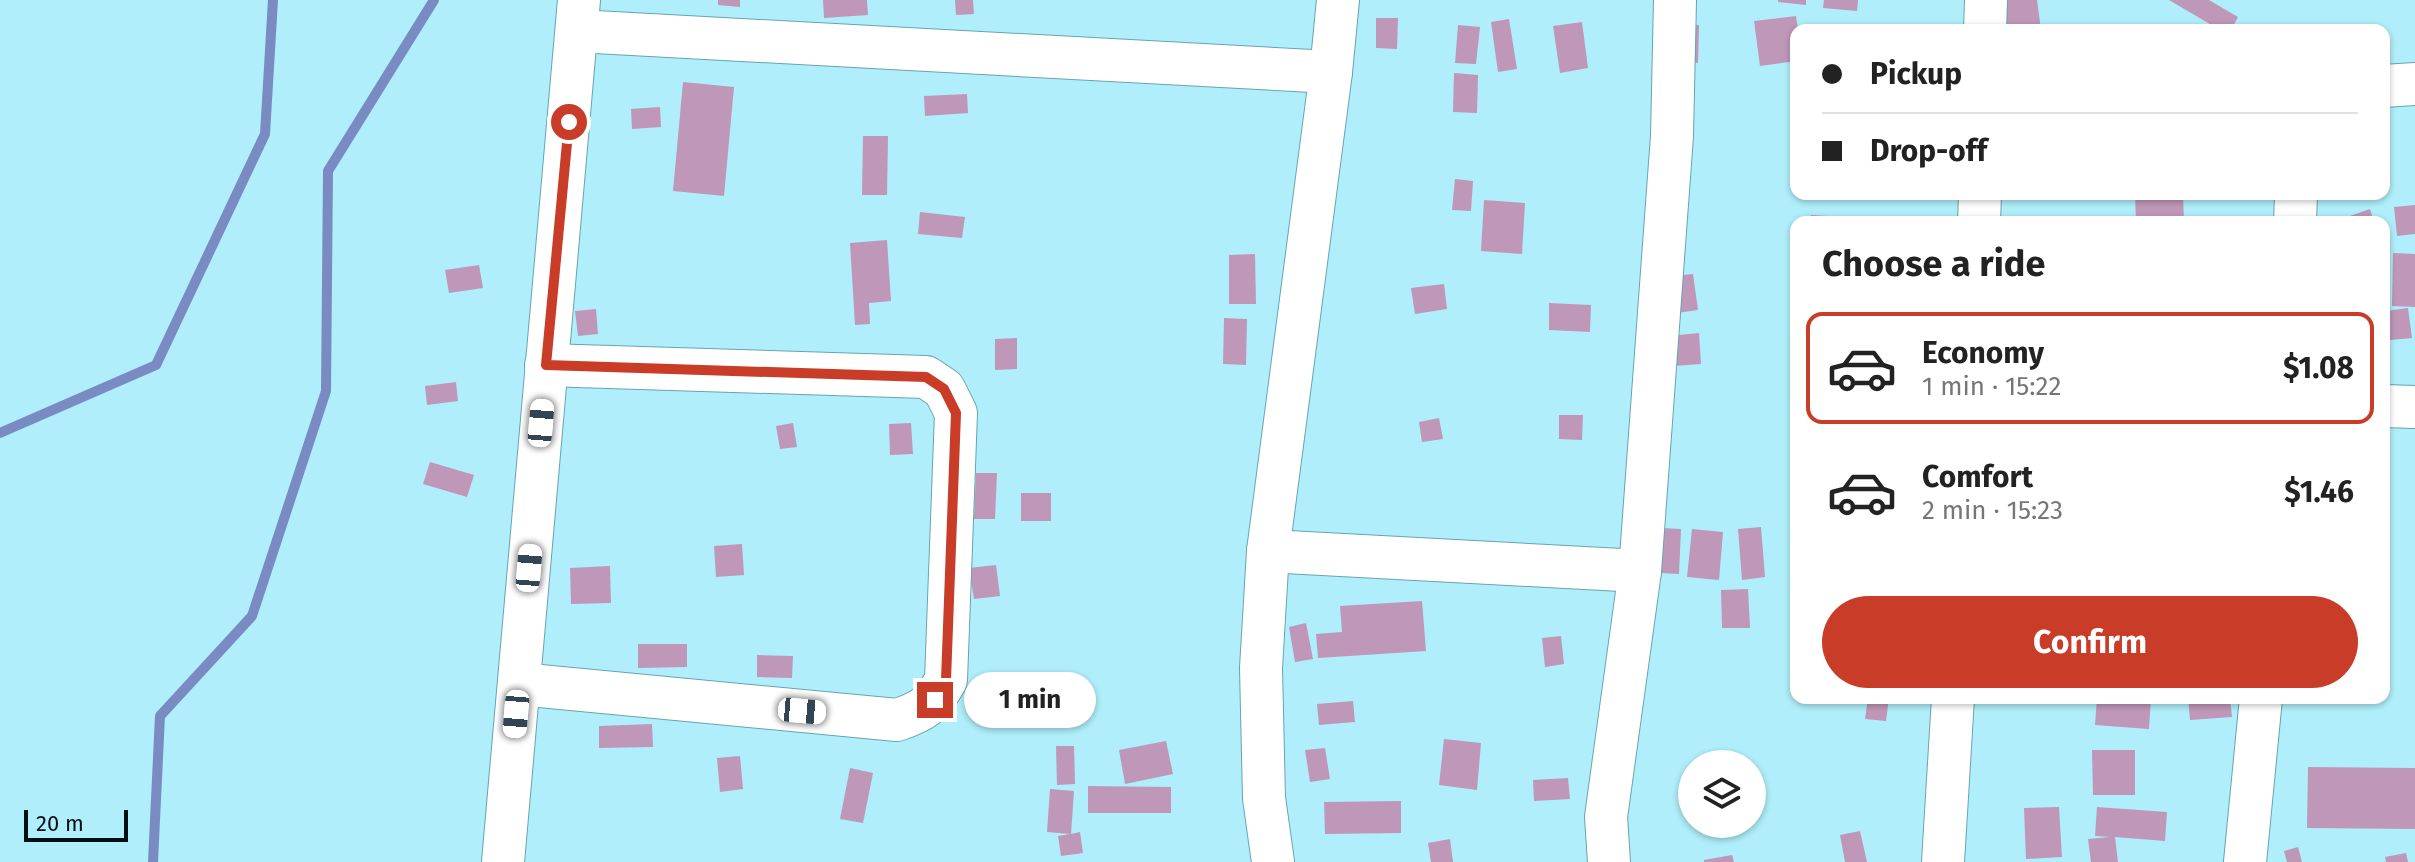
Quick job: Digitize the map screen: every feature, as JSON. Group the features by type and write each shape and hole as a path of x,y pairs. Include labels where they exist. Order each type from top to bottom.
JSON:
{"street":[{"path":"1273,862 1264,798 1261,668 1268,551 1338,0"},
{"path":"1609,862 1606,817 1640,571 1672,136 1675,0"},
{"path":"1985,24 1986,0"},
{"path":"503,862 578,16 1331,72"},
{"path":"2390,86 2415,84"},
{"path":"519,684 897,720 919,713 935,700 946,680 956,413 944,389 926,377 546,365"},
{"path":"2390,406 2415,407"},
{"path":"1268,551 1640,571"},
{"path":"1943,862 1953,704"},
{"path":"2245,862 2260,704"}],"building":[{"path":"718,0 740,0 740,7 718,5"},
{"path":"823,0 867,0 868,15 824,18"},
{"path":"955,0 973,0 974,14 956,15"},
{"path":"1806,0 1806,5 1778,2"},
{"path":"1824,0 1858,0 1857,11 1823,8"},
{"path":"2004,0 2037,0 2040,24 2006,24"},
{"path":"2169,0 2209,0 2238,17 2234,24 2210,24"},
{"path":"1796,16 1797,24 1790,24 1790,62 1760,66 1754,21"},
{"path":"1376,18 1398,18 1397,49 1376,48"},
{"path":"1509,19 1517,69 1498,72 1491,22"},
{"path":"1582,22 1588,68 1560,73 1553,26"},
{"path":"1679,24 1699,25 1698,63 1679,62"},
{"path":"1458,25 1480,27 1476,64 1455,63"},
{"path":"1454,73 1478,75 1477,113 1453,112"},
{"path":"683,82 734,87 724,196 673,191"},
{"path":"967,94 968,113 925,116 924,96"},
{"path":"660,107 661,127 632,129 631,109"},
{"path":"863,136 888,136 887,195 862,195"},
{"path":"1455,179 1473,181 1471,211 1452,210"},
{"path":"1484,200 1525,203 1522,254 1481,251"},
{"path":"2135,200 2183,200 2184,216 2136,216"},
{"path":"2415,205 2415,234 2397,236 2394,207"},
{"path":"2370,209 2372,216 2350,216"},
{"path":"920,212 965,217 962,238 918,234"},
{"path":"887,240 891,301 869,303 870,324 855,325 850,243"},
{"path":"2393,253 2415,254 2415,307 2392,306"},
{"path":"1255,254 1256,304 1229,304 1229,255"},
{"path":"479,265 483,288 449,293 445,270"},
{"path":"1693,274 1698,310 1677,313 1673,276"},
{"path":"1444,284 1447,309 1415,314 1411,288"},
{"path":"1549,303 1591,305 1590,332 1549,330"},
{"path":"2408,308 2412,338 2390,340 2390,310"},
{"path":"596,309 598,334 578,336 575,311"},
{"path":"1224,318 1247,319 1246,365 1223,364"},
{"path":"1699,333 1701,364 1661,367 1658,337"},
{"path":"1017,338 1017,369 995,370 995,339"},
{"path":"456,382 458,401 427,405 425,386"},
{"path":"1559,415 1583,415 1582,440 1559,439"},
{"path":"1439,418 1443,439 1422,442 1419,422"},
{"path":"793,423 797,447 780,449 776,426"},
{"path":"911,423 913,454 890,455 889,424"},
{"path":"430,462 474,475 467,497 423,484"},
{"path":"976,473 997,473 995,519 974,519"},
{"path":"1021,493 1051,493 1051,521 1021,521"},
{"path":"1761,527 1765,577 1742,580 1738,529"},
{"path":"1662,528 1681,529 1679,574 1659,573"},
{"path":"1692,529 1723,532 1719,580 1687,577"},
{"path":"742,544 744,575 716,577 714,546"},
{"path":"996,565 1000,596 974,599 969,568"},
{"path":"610,566 611,603 571,604 570,568"},
{"path":"1748,589 1750,628 1722,628 1721,590"},
{"path":"1422,601 1426,651 1318,658 1316,634 1342,632 1340,606"},
{"path":"1306,623 1313,659 1295,662 1289,627"},
{"path":"1561,636 1564,664 1545,667 1542,638"},
{"path":"638,644 687,644 687,667 638,668"},
{"path":"757,655 793,656 792,678 757,677"},
{"path":"1056,681 1075,681 1074,726 1055,725"},
{"path":"1353,701 1355,722 1319,725 1317,704"},
{"path":"1867,704 1888,704 1886,721 1865,719"},
{"path":"2097,704 2151,704 2149,729 2095,725"},
{"path":"2189,704 2231,704 2232,717 2190,720"},
{"path":"652,724 653,747 599,748 599,726"},
{"path":"1444,739 1481,743 1477,790 1439,785"},
{"path":"1166,741 1173,774 1125,784 1119,750"},
{"path":"1056,746 1074,746 1075,784 1057,785"},
{"path":"1325,748 1330,779 1310,782 1305,750"},
{"path":"2092,750 2135,750 2135,795 2093,795"},
{"path":"740,756 743,789 720,792 717,758"},
{"path":"2308,767 2415,768 2415,829 2307,828"},
{"path":"850,768 873,773 863,823 840,819"},
{"path":"1568,778 1570,799 1534,801 1533,780"},
{"path":"1088,786 1171,787 1171,813 1088,813"},
{"path":"1050,789 1074,791 1071,834 1080,832 1083,853 1061,856 1058,836 1070,834 1047,832"},
{"path":"1401,801 1401,833 1325,834 1324,802"},
{"path":"2059,807 2062,857 2026,859 2024,808"},
{"path":"2097,807 2167,812 2165,841 2115,837 2118,862 2091,862 2088,839 2110,837 2095,836"},
{"path":"1860,831 1867,862 1845,862 1840,835"},
{"path":"1450,839 1453,862 1431,862 1428,843"},
{"path":"2298,847 2302,862 2287,862 2284,851"},
{"path":"2406,853 2408,862 2386,862 2385,857"},
{"path":"1732,855 1734,862 1704,862 1704,860"}],"waterway":[{"path":"0,433 156,365 265,134 273,0"},
{"path":"153,862 160,716 252,616 326,391 328,171 434,0"}],"route":[{"path":"569,122 546,365 926,377 944,389 951,400 956,413 946,680 935,700"}]}
